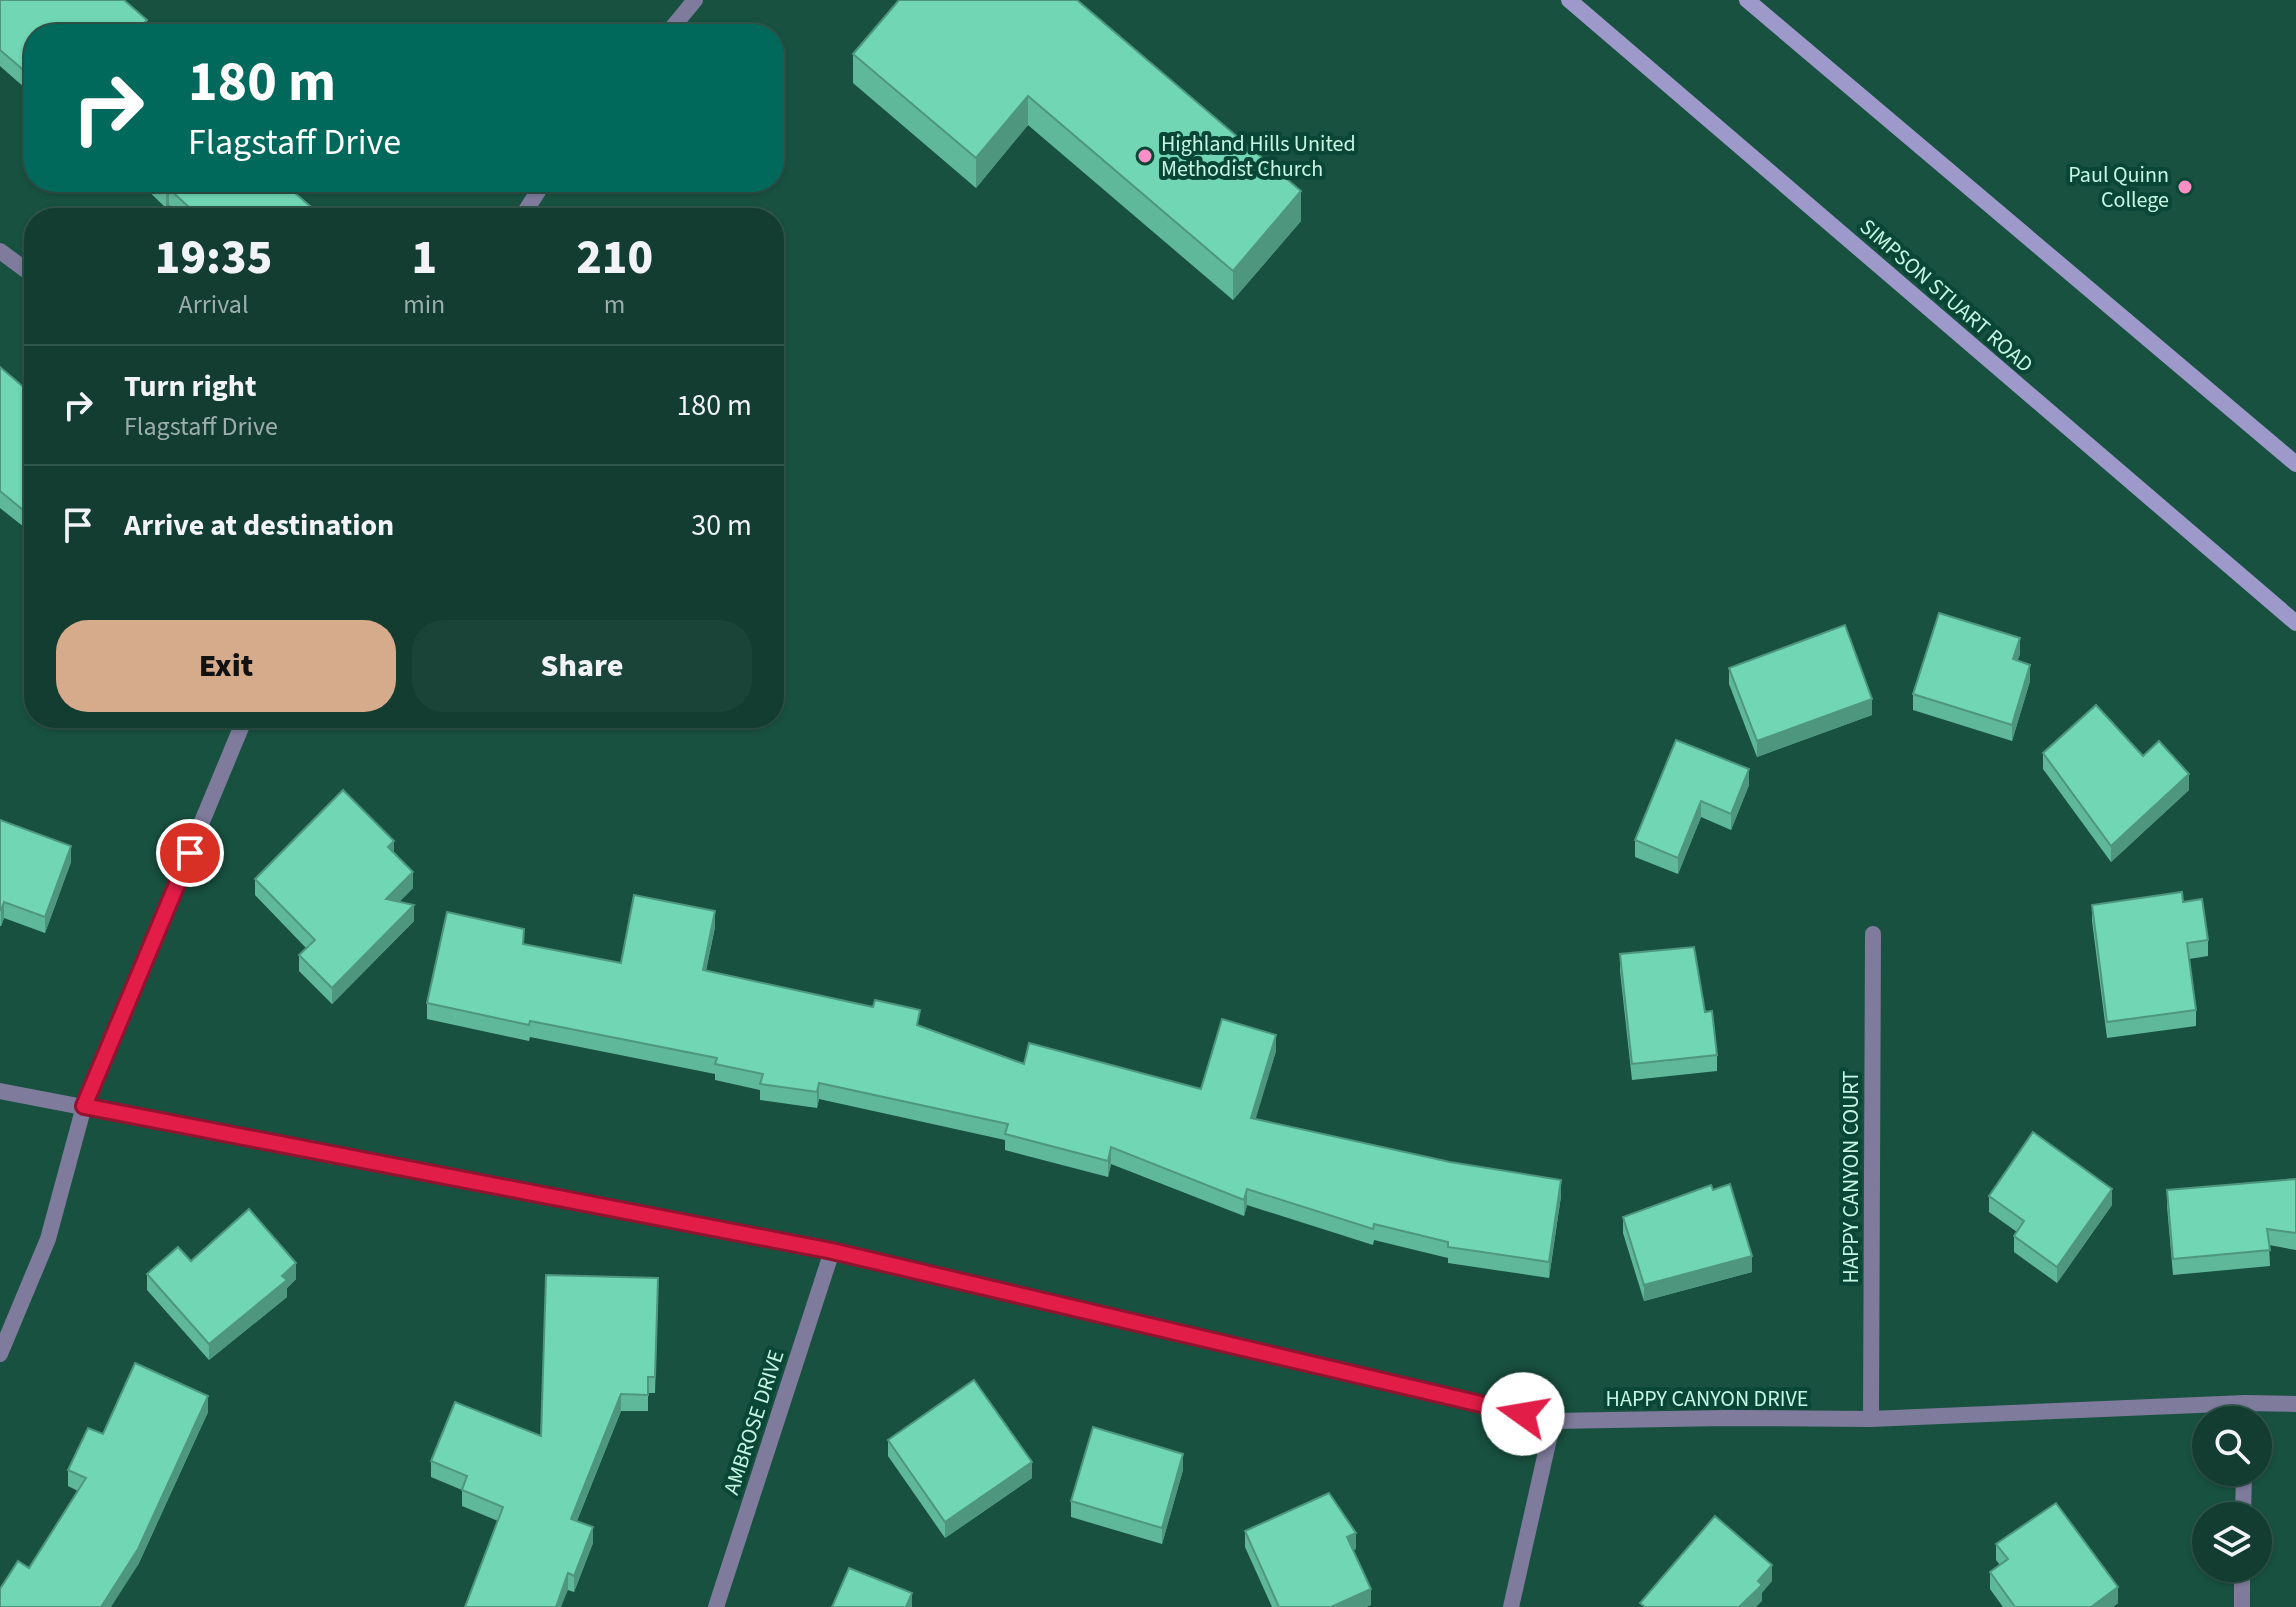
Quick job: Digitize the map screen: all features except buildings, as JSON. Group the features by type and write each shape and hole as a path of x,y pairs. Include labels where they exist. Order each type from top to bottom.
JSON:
{"main road":[{"name":"SIMPSON STUART ROAD","path":"1569,0 2296,623"},
{"path":"1747,0 2296,464"}],"street":[{"path":"675,24 695,0"},
{"path":"0,251 24,269"},
{"path":"0,1354 48,1239 84,1106 241,728"},
{"name":"HAPPY CANYON COURT","path":"1871,1419 1873,934"},
{"name":"HAPPY CANYON DRIVE","path":"0,1091 832,1251 1553,1421 2192,1413"},
{"name":"AMBROSE DRIVE","path":"716,1607 832,1251"},
{"name":"HAPPY CANYON DRIVE","path":"2272,1408 2296,1404"},
{"path":"1511,1607 1553,1421"},
{"path":"2242,1582 2242,1607"}],"place":[{"name":"Highland Hills United Methodist Church","path":"1145,156"},
{"name":"Paul Quinn College","path":"2185,187"}],"route":[{"path":"190,853 84,1106 832,1251 1523,1414"}]}
